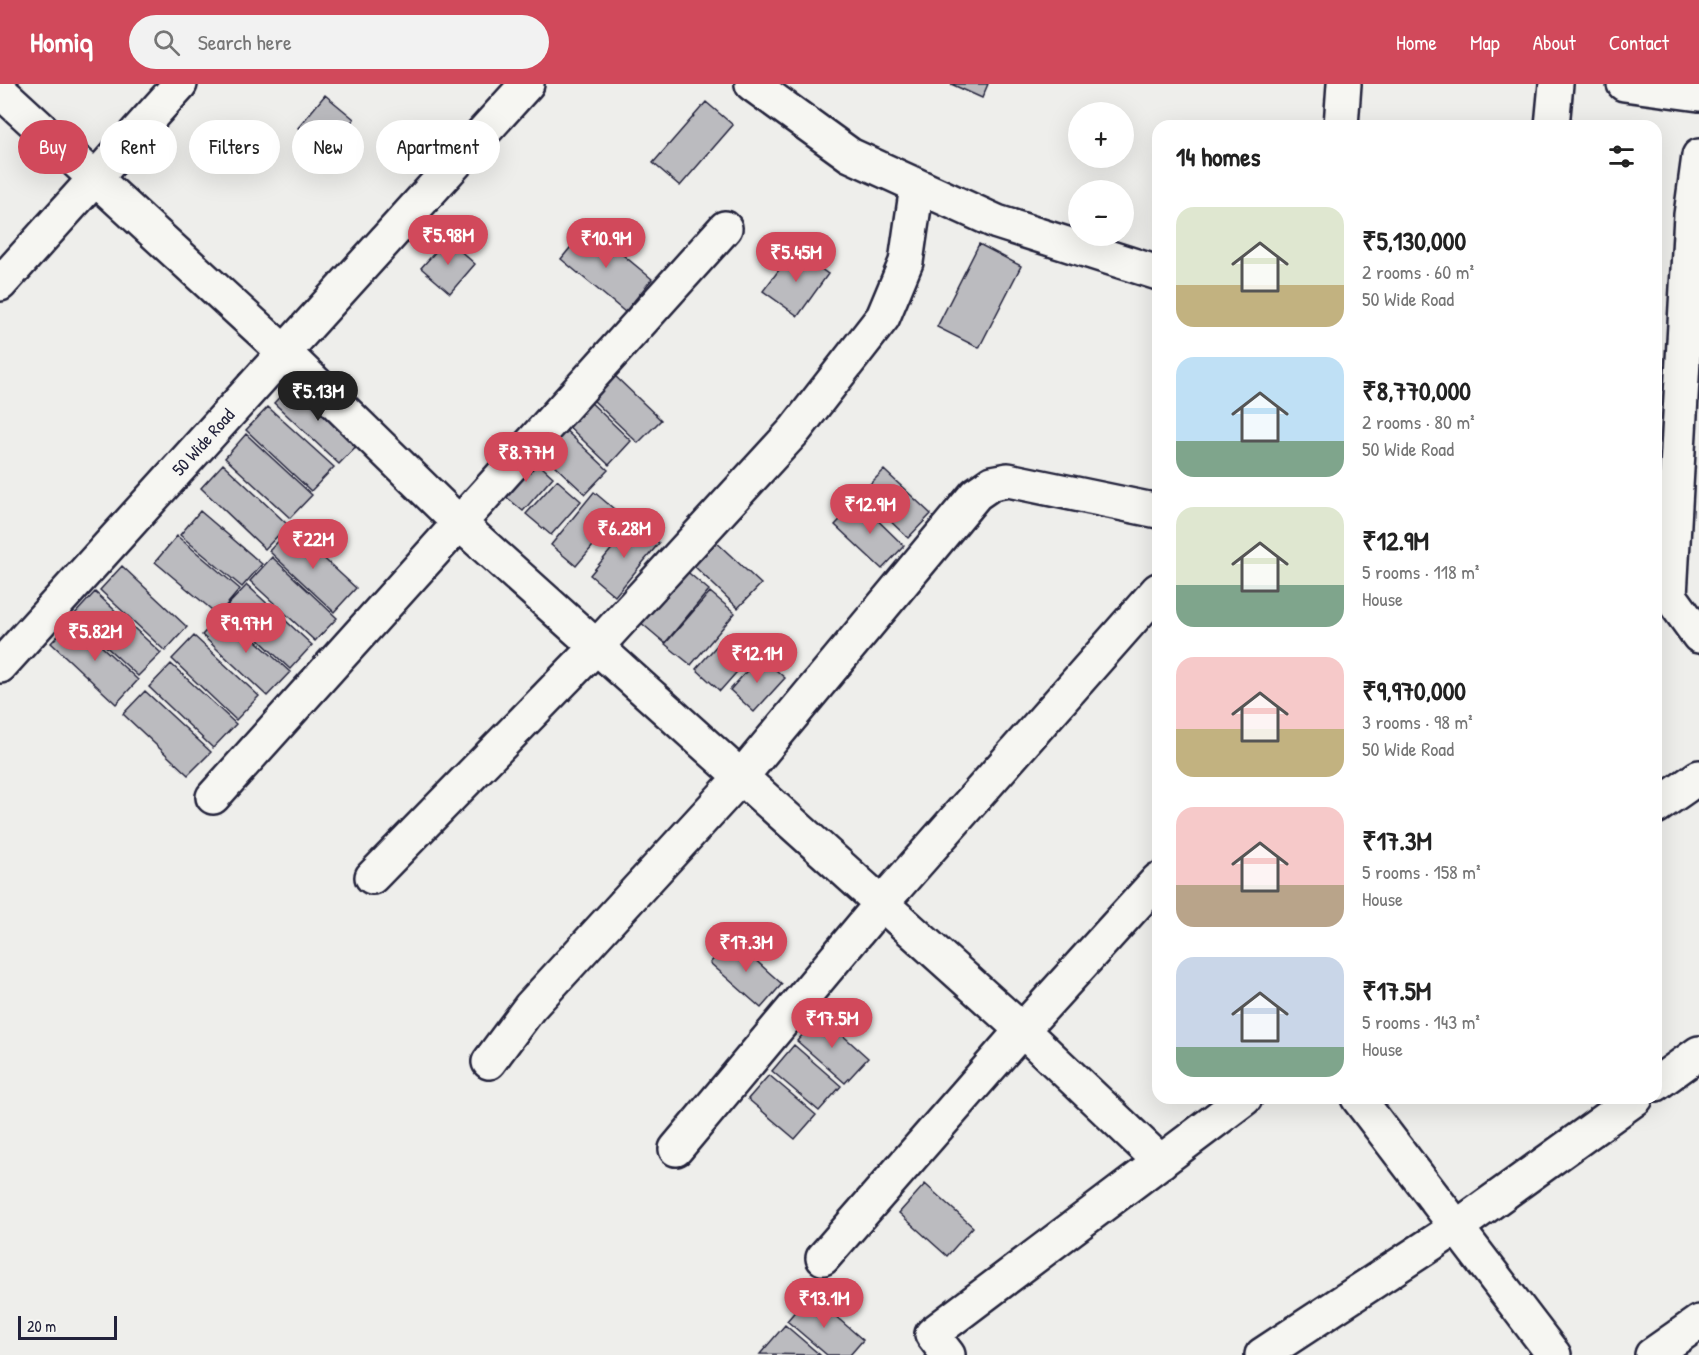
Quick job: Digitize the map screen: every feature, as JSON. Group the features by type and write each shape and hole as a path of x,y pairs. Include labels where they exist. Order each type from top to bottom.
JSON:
{"street":[{"path":"0,284 180,84"},
{"name":"50 Wide Road","path":"0,666 527,84"},
{"path":"752,84 850,154 917,186 998,222 1152,271"},
{"path":"1341,120 1344,84"},
{"path":"1553,120 1556,84"},
{"path":"1624,84 1699,94"},
{"path":"0,91 284,352 459,523 1022,1030 1161,1162"},
{"path":"1699,156 1691,214 1670,596 1699,636"},
{"path":"372,878 596,647 795,430 883,317 906,262 917,186"},
{"path":"213,797 725,228"},
{"path":"489,1062 530,1007 741,777 976,494 992,483 1008,480 1152,510"},
{"path":"676,1149 881,904 1152,597"},
{"path":"1662,803 1699,777"},
{"path":"823,1258 1022,1030 1152,887"},
{"path":"1662,1080 1699,1053"},
{"path":"948,1355 932,1334 1237,1104"},
{"path":"1363,1104 1554,1355"},
{"path":"1262,1355 1457,1227 1628,1104"},
{"path":"1652,1355 1699,1322"}],"building":[{"path":"951,84 988,84 982,98"},
{"path":"325,95 354,119 353,120 305,120"},
{"path":"706,102 733,125 680,186 653,163"},
{"path":"588,226 652,279 625,312 561,259"},
{"path":"447,239 475,264 450,293 421,268"},
{"path":"979,244 1021,266 979,348 937,327"},
{"path":"794,250 828,274 798,316 763,291"},
{"path":"614,375 661,420 638,443 592,399"},
{"path":"296,380 362,440 339,464 274,403"},
{"path":"585,397 631,441 609,465 562,420"},
{"path":"268,407 334,467 311,491 246,430"},
{"path":"561,426 608,470 585,494 538,450"},
{"path":"246,434 312,495 290,518 225,458"},
{"path":"529,455 553,477 523,511 498,490"},
{"path":"223,464 288,525 265,549 201,488"},
{"path":"884,470 931,514 908,538 861,493"},
{"path":"557,480 581,501 551,535 526,514"},
{"path":"594,492 620,514 576,566 551,545"},
{"path":"858,501 904,546 882,569 835,525"},
{"path":"200,511 262,564 242,587 180,535"},
{"path":"634,522 659,543 615,596 590,575"},
{"path":"291,528 356,588 334,612 269,551"},
{"path":"177,536 240,589 218,615 155,562"},
{"path":"714,540 761,584 738,608 692,564"},
{"path":"272,557 337,618 315,641 250,581"},
{"path":"122,566 187,627 165,651 100,590"},
{"path":"684,569 709,590 665,643 640,622"},
{"path":"247,585 312,645 290,669 225,608"},
{"path":"95,592 161,653 138,676 73,616"},
{"path":"710,592 735,613 691,665 665,644"},
{"path":"224,612 290,672 267,696 202,635"},
{"path":"73,620 138,680 116,704 51,643"},
{"path":"727,634 751,656 720,691 696,669"},
{"path":"194,636 259,696 236,720 172,659"},
{"path":"760,656 785,678 754,712 730,690"},
{"path":"171,664 236,724 213,748 149,687"},
{"path":"145,691 211,752 188,775 123,714"},
{"path":"732,939 782,984 761,1008 710,963"},
{"path":"820,1015 868,1058 845,1083 797,1041"},
{"path":"794,1045 841,1086 819,1111 772,1071"},
{"path":"769,1075 816,1115 795,1139 748,1099"},
{"path":"925,1184 973,1227 947,1256 899,1213"},
{"path":"810,1294 863,1340 850,1355 827,1355 787,1321"},
{"path":"785,1325 820,1355 760,1354"}]}
